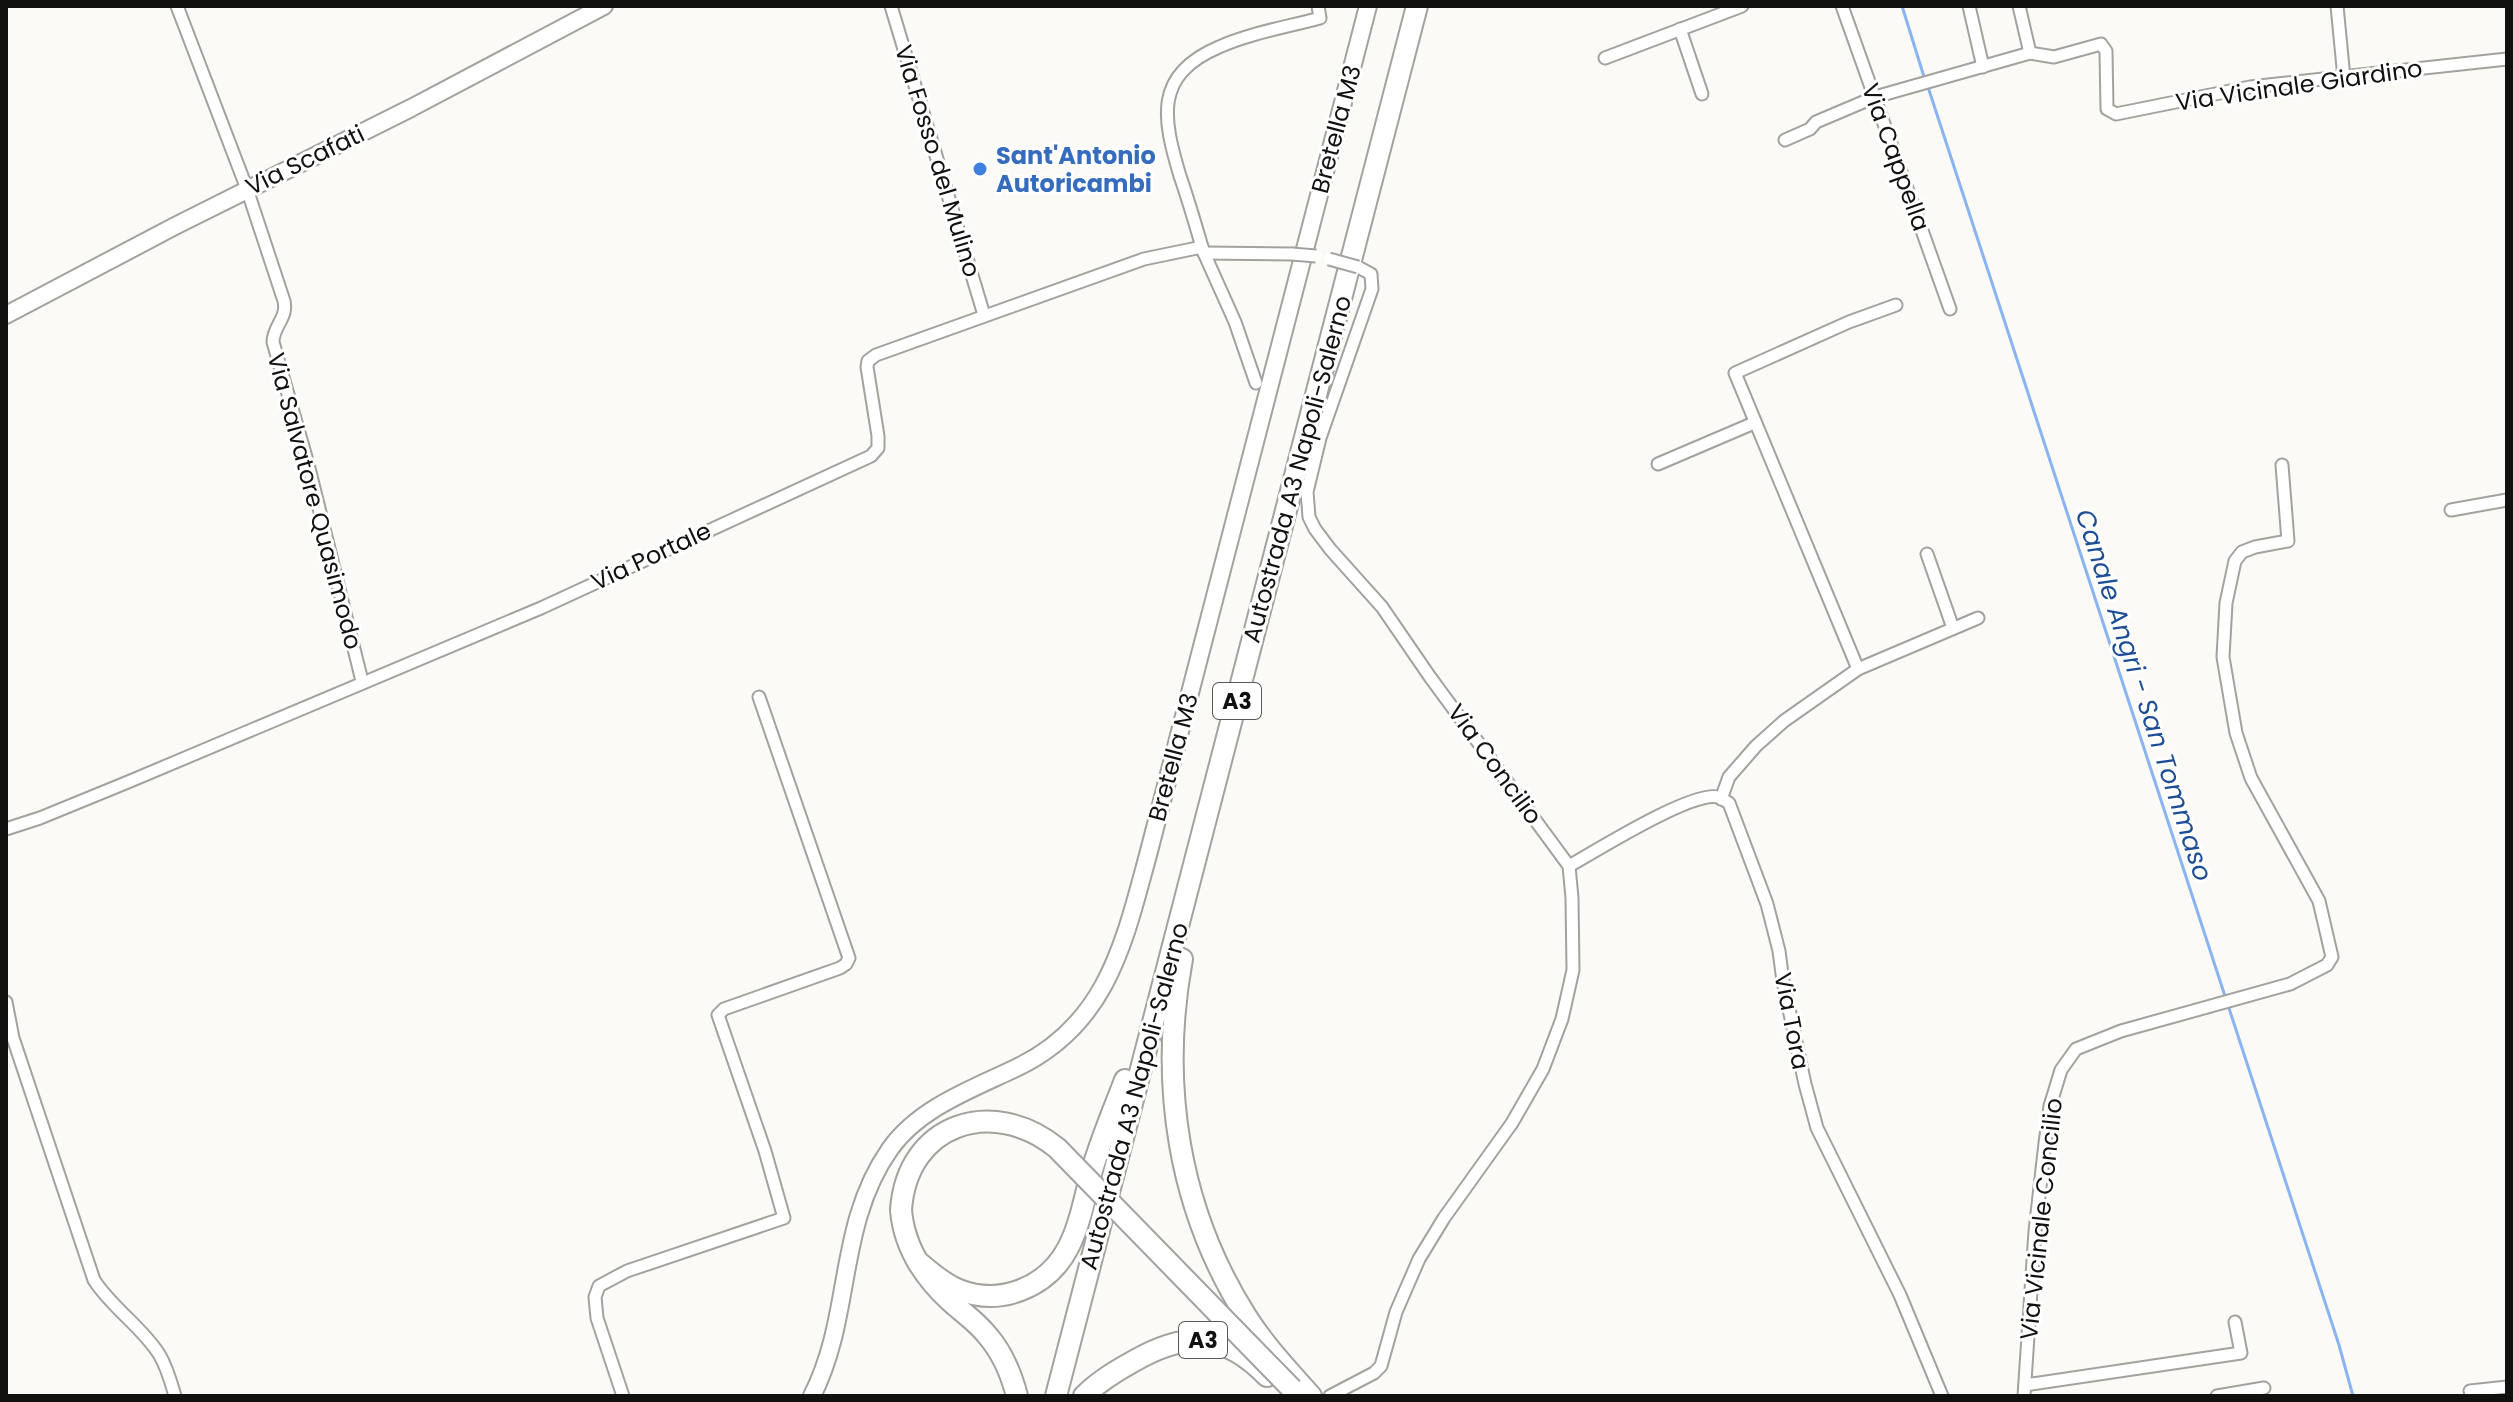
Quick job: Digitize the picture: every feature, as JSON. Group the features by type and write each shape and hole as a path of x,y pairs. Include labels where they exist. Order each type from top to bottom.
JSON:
{"highway":[{"name":"Autostrada A3 Napoli-Salerno","path":"1043,1396 1403,6"},
{"name":"Autostrada A3 Napoli-Salerno","path":"1056,1396 1417,6"},
{"name":"A3","path":"1224,751 1207,854 1187,933 1176,1000 1173,1088 1178,1140 1191,1199 1218,1268 1298,1395"},
{"name":"A3","path":"918,1262 946,1284 988,1296 1019,1291 1046,1276 1068,1249 1093,1167 1125,1080"},
{"name":"A3","path":"1017,1396 1007,1364 997,1348 985,1332 928,1279 909,1248 903,1227 901,1210 907,1178 916,1161 943,1134 974,1122 1009,1122 1026,1127 1057,1148 1298,1395"},
{"name":"A3","path":"1084,1396 1109,1376 1168,1344 1194,1340 1235,1350 1298,1395"}],"street":[{"name":"Via Salvatore Quasimodo","path":"177,6 247,189 284,301 285,315 276,328 273,342 308,464 362,681"},
{"name":"Via Scafati","path":"6,315 604,6"},
{"name":"Via Fosso del Mulino","path":"891,6 984,315"},
{"path":"1256,383 1235,322 1203,250 1166,125 1169,96 1193,61 1221,46 1320,18 1318,6"},
{"name":"Bretella M3","path":"812,1396 828,1356 837,1321 853,1228 861,1202 893,1145 925,1115 1019,1067 1062,1038 1093,1005 1116,964 1148,855 1368,6"},
{"path":"1605,58 1742,6"},
{"name":"Via Cappella","path":"1842,6 1950,309"},
{"path":"1969,6 1983,67"},
{"path":"2019,6 2030,53"},
{"path":"2337,6 2344,78"},
{"path":"1680,29 1702,94"},
{"name":"Via Vicinale Giardino","path":"1785,140 1810,129 1816,122 1875,97 2030,53 2054,57 2101,44 2104,47 2107,109 2116,114 2250,87 2507,59"},
{"name":"Via Portale","path":"6,829 128,782 541,608 871,456 878,448 878,436 867,374 868,361 876,355 1144,259 1203,250"},
{"name":"Via Concilio","path":"1203,250 1316,256 1358,267 1371,274 1372,289 1320,438 1307,492 1309,517 1330,549 1382,607 1569,866"},
{"path":"1858,669 1735,373 1896,305"},
{"path":"1658,464 1754,423"},
{"name":"Via Vicinale Concilio","path":"2024,1391 2035,1231 2045,1143 2050,1106 2061,1070 2076,1049 2121,1031 2290,984 2327,965 2332,957 2319,901 2251,778 2233,721 2223,657 2226,603 2235,561 2242,552 2255,547 2288,541 2282,465"},
{"path":"2451,510 2507,500"},
{"path":"1927,554 1953,628"},
{"path":"1330,1396 1374,1373 1381,1366 1396,1312 1419,1259 1444,1218 1512,1123 1543,1069 1562,1019 1573,970 1569,866 1691,802 1716,796 1721,799 1729,777 1756,746 1784,721 1858,669 1978,618"},
{"path":"623,1396 597,1318 595,1297 599,1286 627,1271 784,1218 765,1151 718,1015 720,1010 840,968 849,958 759,697"},
{"name":"Via Tora","path":"1721,799 1729,803 1734,814 1767,904 1817,1128 1900,1295 1942,1396"},
{"path":"6,1002 13,1038 94,1280 161,1357 175,1396"},
{"path":"2024,1391 2241,1353 2235,1322"},
{"path":"2470,1391 2507,1387"},
{"path":"2217,1396 2264,1388"}],"waterway":[{"name":"Canale Angri - San Tommaso","path":"1902,6 1925,80"},
{"name":"Canale Angri - San Tommaso","path":"1928,87 2339,1345 2353,1396"}],"place":[{"name":"Sant'Antonio Autoricambi","path":"980,169"}]}
